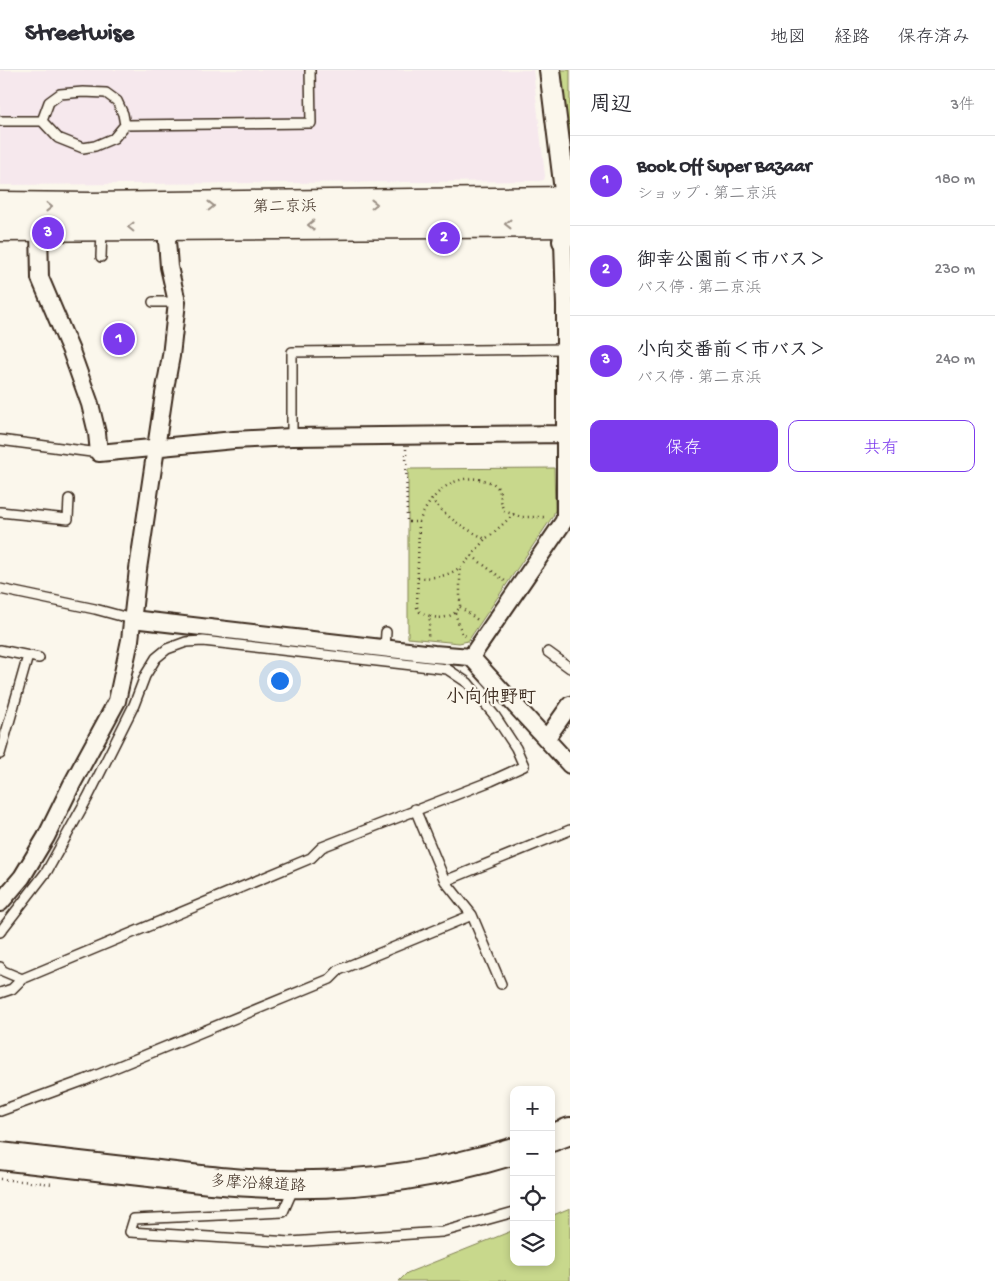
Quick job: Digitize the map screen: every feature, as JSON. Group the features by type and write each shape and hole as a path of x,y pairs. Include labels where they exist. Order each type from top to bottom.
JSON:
{"highway":[{"name":"第二京浜","path":"0,206 564,216"},
{"name":"第二京浜","path":"0,227 166,227 564,216"}],"main road":[{"path":"555,1137 570,1131"},
{"name":"多摩沿線道路","path":"0,1156 210,1180 295,1184 339,1183 396,1178 457,1167 510,1152"}],"street":[{"path":"540,70 564,216"},
{"path":"471,657 562,522 566,508 565,434 567,394 564,349 567,306 564,216 550,70"},
{"path":"39,227 40,278 72,351 90,404 97,433 99,453 234,440 292,437 565,434"},
{"path":"0,903 22,877 46,837 117,700 132,619 171,356 177,302 169,268 166,227"},
{"path":"132,619 385,649 471,657 570,766"},
{"path":"546,739 570,705"}],"lane":[{"path":"0,121 42,121 58,138 83,148 95,146 114,138 125,125 311,123 310,70"},
{"path":"42,121 50,102 60,94 106,93 117,101 123,114 125,125"},
{"path":"101,257 102,226"},
{"path":"153,302 177,302"},
{"path":"292,437 292,352 564,349"},
{"path":"0,440 99,453"},
{"path":"0,512 68,519 69,499"},
{"path":"0,589 95,609 132,619"},
{"path":"385,649 386,632"},
{"path":"0,932 51,863 88,797 134,705 145,676 156,658 167,649 186,642 204,641 447,669 468,683 495,716 516,748 524,766 491,781 322,847 311,858 22,979 12,988 0,993"},
{"path":"0,650 39,658"},
{"path":"548,652 570,668"},
{"path":"0,754 3,734 28,656"},
{"path":"415,810 445,881 472,915 501,984"},
{"path":"445,881 570,830"},
{"path":"0,1111 85,1080 330,979 339,970 472,915"},
{"path":"0,967 3,971 22,979"},
{"path":"295,1184 283,1212 134,1219 130,1232 290,1242 442,1232 510,1213"}],"path":[{"path":"406,445 407,522 419,522"},
{"path":"460,568 460,607 455,613 444,618 420,612 417,607 419,522 423,511 431,499 439,490 453,483 473,478 496,485 501,491 501,504 504,511 521,517 545,517 562,522"},
{"path":"431,499 444,514 457,524 485,538"},
{"path":"418,578 435,578 460,568 472,556 485,538 492,535 514,514"},
{"path":"472,556 509,585"},
{"path":"460,607 482,624"},
{"path":"455,613 462,634 471,640"},
{"path":"427,643 430,616"},
{"path":"0,1179 16,1180"}],"shaded area":[{"path":"0,70 533,70 545,176 544,180 539,181 0,185"}],"green space":[{"path":"560,70 570,70 570,171"},
{"path":"554,468 555,510 553,516 468,641 459,643 408,638 408,469"},
{"path":"570,1208 570,1281 399,1281 407,1273 510,1232 510,1266 555,1266 555,1214"}],"place":[{"name":"小向交番前＜市バス＞","path":"48,233"},
{"name":"御幸公園前＜市バス＞","path":"444,238"},
{"name":"Book Off Super Bazaar","path":"119,339"}],"district":[{"name":"小向仲野町","path":"491,696"}]}
